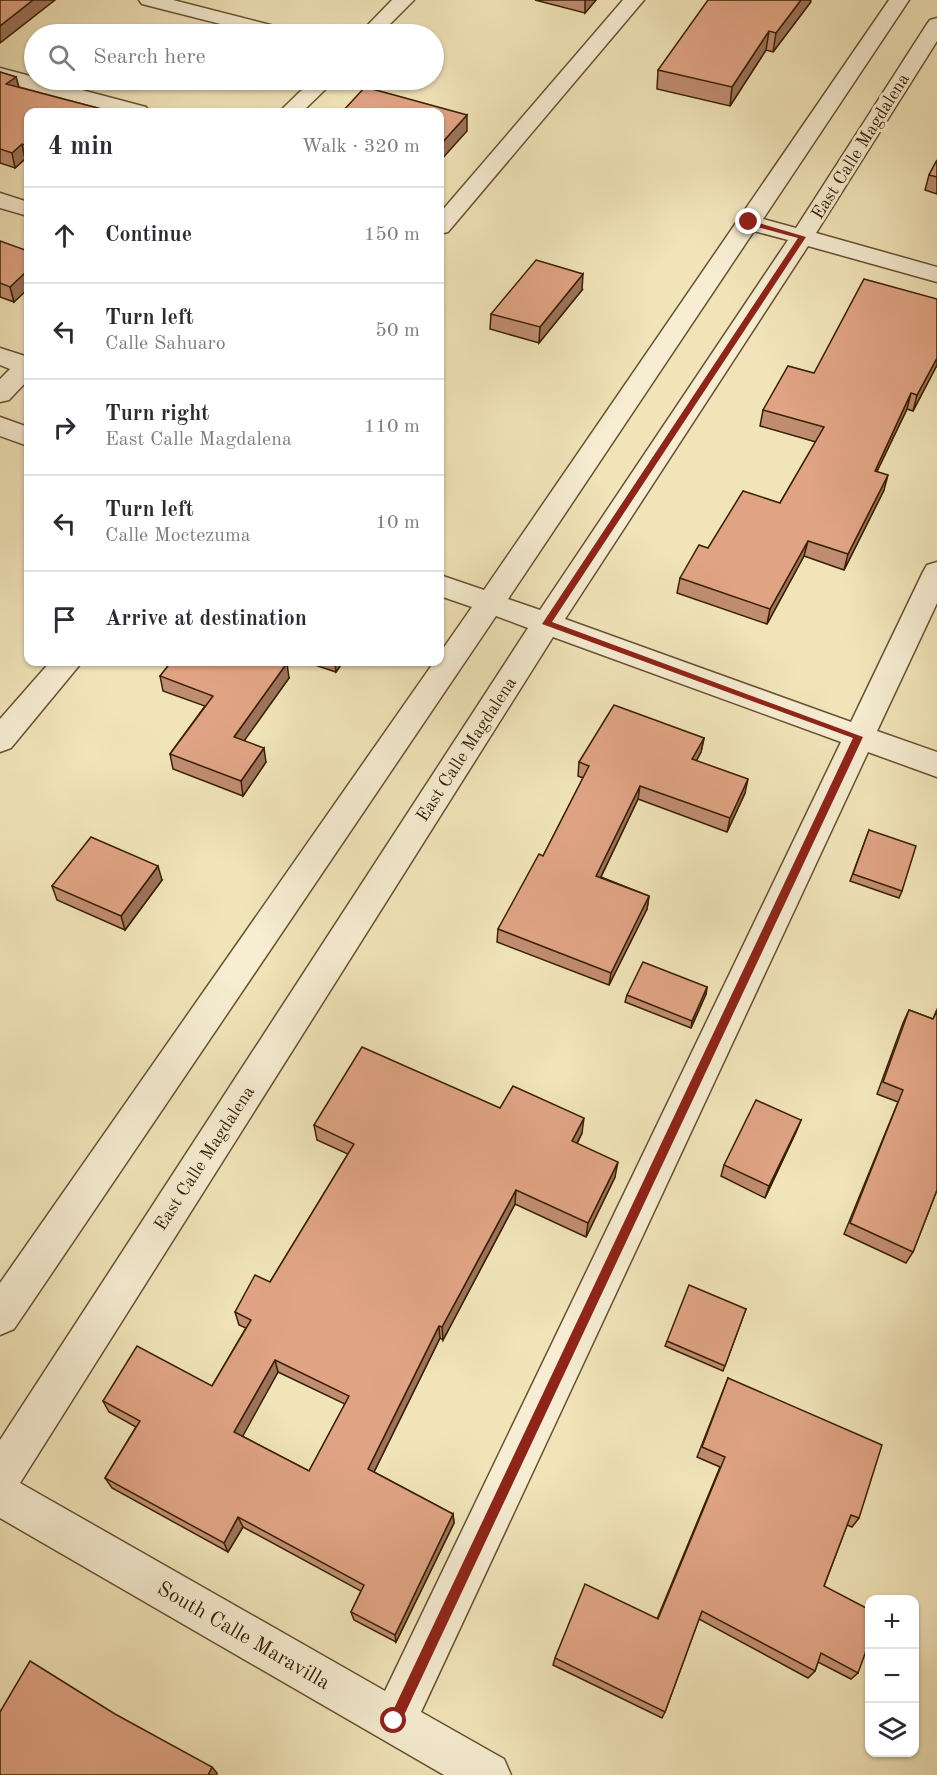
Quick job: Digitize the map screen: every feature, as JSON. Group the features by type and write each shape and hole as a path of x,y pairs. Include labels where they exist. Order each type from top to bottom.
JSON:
{"street":[{"path":"149,0 244,24"},
{"path":"379,24 404,0"},
{"path":"444,222 634,0"},
{"path":"0,1316 490,603 899,0"},
{"name":"East Calle Magdalena","path":"0,1477 546,624 802,237 937,24"},
{"path":"0,74 24,81"},
{"path":"58,90 123,108"},
{"path":"294,108 313,90"},
{"path":"0,200 24,208"},
{"path":"749,222 937,275"},
{"path":"0,356 24,365"},
{"path":"0,394 24,370"},
{"path":"0,426 24,435"},
{"path":"394,1721 937,572"},
{"path":"444,586 937,765"},
{"path":"0,740 64,666"},
{"name":"South Calle Maravilla","path":"0,1495 488,1775"}],"building":[{"path":"0,0 33,0 0,26"},
{"path":"708,0 801,0 776,33 769,31 732,87 658,70"},
{"path":"0,72 16,77 6,84 98,108 24,108 24,145 12,153 0,149"},
{"path":"362,90 376,90 442,108 346,108"},
{"path":"444,109 467,115 444,141"},
{"path":"937,160 937,177 929,175"},
{"path":"0,241 24,250 24,274 10,287 0,283"},
{"path":"536,260 583,274 540,327 491,314"},
{"path":"864,279 937,299 937,358 917,395 911,393 875,471 888,475 848,554 808,541 770,609 680,578 699,545 708,548 743,491 780,503 824,427 763,410 788,366 814,373"},
{"path":"168,666 285,666 234,737 264,748 241,781 170,754 213,696 160,676"},
{"path":"614,705 704,738 692,759 748,779 730,818 640,786 596,876 649,896 611,973 498,929 539,854 543,856 589,766 579,762"},
{"path":"869,830 916,846 902,891 853,874"},
{"path":"91,837 158,866 121,916 52,886"},
{"path":"643,962 707,987 692,1021 627,995"},
{"path":"909,1010 933,1019 937,1011 937,1190 913,1252 850,1223 903,1090 883,1082"},
{"path":"362,1047 500,1108 513,1086 584,1118 572,1141 618,1162 588,1223 516,1190 442,1327 439,1326 368,1469 453,1514 395,1635 351,1612 364,1585 238,1517 224,1543 105,1478 140,1421 103,1401 137,1346 212,1386 251,1320 235,1312 255,1275 270,1282 354,1144 314,1125","holes":["275,1360 349,1396 309,1471 234,1432"]},
{"path":"756,1100 801,1120 769,1186 724,1165"},
{"path":"689,1285 746,1309 725,1366 667,1341"},
{"path":"728,1378 882,1445 859,1518 851,1515 824,1586 865,1607 865,1654 858,1673 821,1653 815,1671 702,1611 665,1712 555,1658 585,1584 658,1619 725,1457 702,1447"},
{"path":"30,1661 115,1714 212,1767 208,1775 0,1775 0,1712"}],"route":[{"path":"394,1721 858,737 546,624 802,237 749,222"}]}
